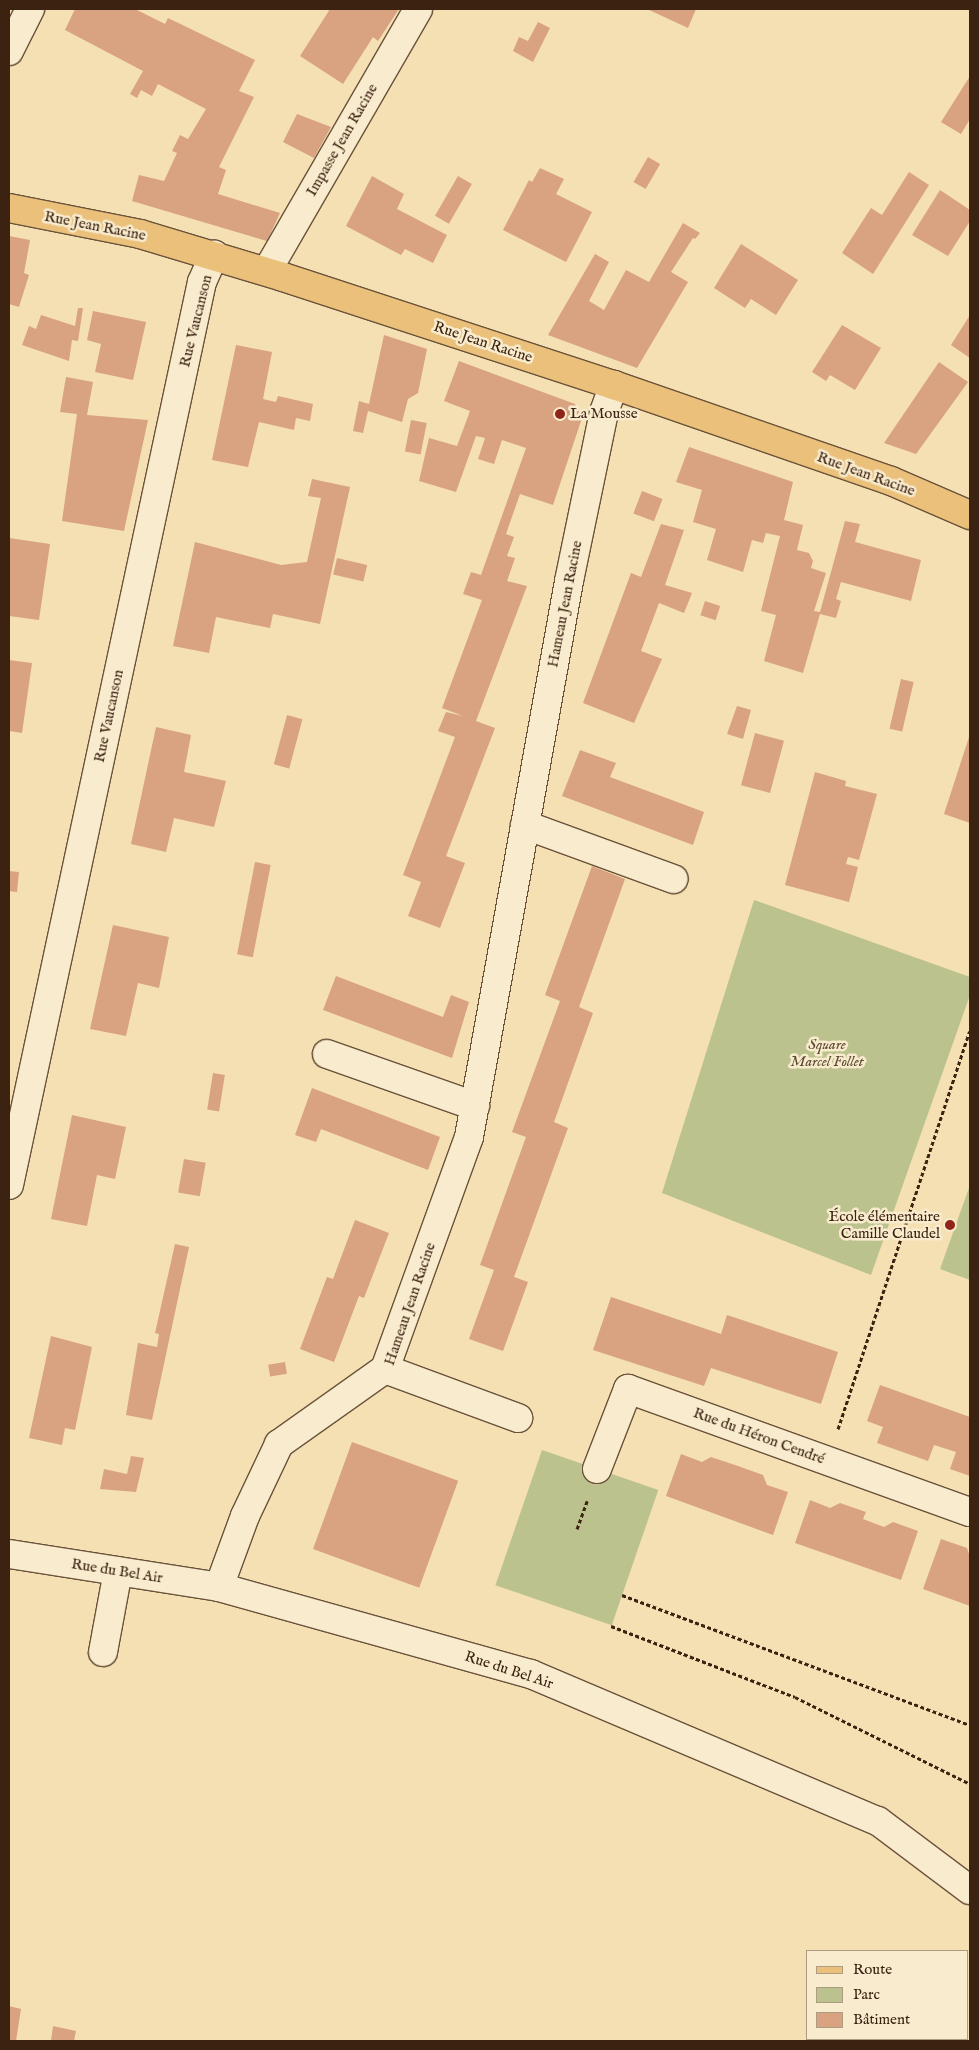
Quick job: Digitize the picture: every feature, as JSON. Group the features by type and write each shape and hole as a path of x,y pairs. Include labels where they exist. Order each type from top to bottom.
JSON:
{"main road":[{"name":"Rue Jean Racine","path":"9,208 140,234 267,271 614,385 890,481 959,510"}],"street":[{"path":"9,51 30,9"},
{"name":"Impasse Jean Racine","path":"267,271 418,9"},
{"name":"Rue Vaucanson","path":"9,1181 202,282 214,255"},
{"name":"Hameau Jean Racine","path":"518,1418 385,1369 469,1137 569,582 604,412 614,385"},
{"path":"525,825 673,879"},
{"path":"327,1054 475,1106"},
{"path":"219,1587 245,1516 278,1444 385,1369"},
{"name":"Rue du Héron Cendré","path":"598,1469 628,1389 970,1512"},
{"name":"Rue du Bel Air","path":"9,1554 219,1587 531,1674 878,1821 970,1890"},
{"path":"103,1652 118,1571"}],"path":[{"path":"827,1461 970,1031"},
{"path":"622,1595 970,1725"},
{"path":"611,1626 795,1697 970,1784"}],"green space":[{"name":"Square Marcel Follet","path":"754,900 970,977 970,995 871,1275 662,1193"},
{"path":"970,1185 970,1280 940,1269"},
{"path":"542,1450 658,1490 612,1625 495,1585"}],"building":[{"path":"75,9 135,9 165,24 168,18 255,60 239,91 254,97 219,167 226,170 218,194 280,213 267,241 132,201 139,175 164,181 177,153 172,151 180,135 188,139 206,109 158,84 152,96 141,90 137,98 130,94 143,71 65,30"},
{"path":"330,9 399,9 378,41 373,37 343,84 300,56"},
{"path":"647,9 696,9 688,28"},
{"path":"538,22 550,28 533,62 513,51 519,37 528,41"},
{"path":"970,76 970,119 961,134 941,122"},
{"path":"297,114 331,127 314,158 283,142"},
{"path":"648,157 660,164 646,189 634,182"},
{"path":"540,168 564,179 556,194 592,212 566,262 503,230 529,180 532,182"},
{"path":"909,172 929,185 873,274 842,253 871,208 882,215"},
{"path":"372,176 404,194 397,209 447,235 433,263 405,249 401,255 346,226"},
{"path":"458,176 472,184 449,224 435,216"},
{"path":"940,190 970,210 970,221 948,256 912,235"},
{"path":"683,223 700,233 695,239 693,238 671,272 688,282 637,368 548,335 595,254 609,262 589,301 604,310 626,270 649,282"},
{"path":"9,236 30,240 24,273 29,275 19,307 9,304"},
{"path":"741,244 798,280 776,315 751,299 745,308 714,288"},
{"path":"78,308 83,308 78,341 72,340 69,361 22,345 29,326 36,329 41,315 75,326"},
{"path":"93,311 146,322 133,380 95,372 101,344 87,340"},
{"path":"970,315 970,358 951,345"},
{"path":"842,325 881,348 855,390 830,375 826,381 812,372"},
{"path":"384,335 427,349 418,393 408,399 402,422 368,411 363,433 353,431 359,401 369,404"},
{"path":"236,345 272,352 263,399 276,402 278,396 313,404 310,421 296,418 294,430 259,422 248,467 212,460"},
{"path":"459,361 575,404 582,418 553,505 520,494 506,534 514,537 507,556 515,558 507,581 527,586 476,721 495,728 446,856 465,863 440,928 408,916 421,882 403,875 455,737 438,731 446,712 463,716 442,708 482,600 463,594 471,572 481,575 526,448 502,440 494,464 478,459 485,438 476,436 456,492 419,481 429,438 457,446 470,411 444,401"},
{"path":"939,362 968,382 916,454 884,443"},
{"path":"66,377 93,382 87,415 148,420 124,531 62,521 77,414 60,412"},
{"path":"411,420 427,423 421,454 405,451"},
{"path":"689,447 793,482 784,520 803,525 797,550 809,553 813,561 811,568 826,573 814,611 820,612 845,521 860,524 855,542 921,560 911,601 841,582 836,599 841,601 836,618 820,614 803,673 764,661 776,615 761,611 780,536 766,533 763,543 752,540 743,572 707,560 716,529 693,522 702,490 676,482"},
{"path":"312,479 350,487 320,624 273,614 270,628 216,617 209,653 173,646 195,542 281,565 307,562 321,498 308,496"},
{"path":"642,491 663,499 654,521 633,513"},
{"path":"661,524 684,530 665,585 692,593 684,613 659,603 641,651 662,659 634,723 583,703 631,573 641,577"},
{"path":"9,538 50,544 39,620 9,616"},
{"path":"337,558 367,565 363,582 333,575"},
{"path":"705,601 720,606 716,620 700,615"},
{"path":"9,660 32,663 22,733 9,731"},
{"path":"901,679 914,682 902,732 890,729"},
{"path":"737,706 751,710 743,739 727,734"},
{"path":"287,715 302,719 289,768 274,764"},
{"path":"156,727 191,735 184,772 226,781 214,827 174,818 166,852 131,844"},
{"path":"755,733 784,741 770,793 741,785"},
{"path":"970,734 970,823 944,814"},
{"path":"580,750 616,763 610,777 704,812 693,845 562,796"},
{"path":"815,772 846,781 845,786 877,794 859,860 848,857 846,864 858,867 849,902 785,885"},
{"path":"255,862 271,865 253,957 237,954"},
{"path":"592,866 625,879 579,1007 593,1013 554,1122 568,1128 514,1277 528,1282 503,1351 469,1339 494,1270 480,1265 526,1137 512,1132 560,1001 545,995"},
{"path":"9,871 19,872 17,892 9,891"},
{"path":"113,925 169,937 159,988 138,983 126,1036 90,1029"},
{"path":"336,976 443,1017 451,995 469,1002 452,1058 323,1010"},
{"path":"213,1073 225,1075 219,1111 207,1110"},
{"path":"312,1088 440,1137 428,1170 321,1129 316,1142 295,1135"},
{"path":"72,1115 126,1127 115,1179 97,1175 87,1226 51,1219"},
{"path":"184,1159 206,1163 200,1196 178,1192"},
{"path":"355,1220 389,1233 364,1298 359,1296 334,1362 300,1349 327,1277 333,1279"},
{"path":"175,1244 189,1247 152,1420 126,1415 138,1343 157,1347 159,1334 155,1333"},
{"path":"611,1297 721,1334 727,1315 838,1352 821,1404 711,1368 704,1386 593,1350"},
{"path":"51,1336 92,1347 75,1430 65,1428 62,1445 29,1438"},
{"path":"285,1362 287,1374 270,1377 268,1365"},
{"path":"880,1385 970,1417 970,1476 950,1469 956,1452 934,1445 928,1461 877,1443 883,1427 867,1421"},
{"path":"352,1442 458,1481 419,1588 313,1549"},
{"path":"681,1454 702,1462 711,1457 738,1466 763,1475 767,1485 788,1492 773,1535 666,1496"},
{"path":"131,1456 144,1458 136,1492 100,1489 104,1469 127,1474"},
{"path":"810,1500 830,1508 840,1503 866,1512 863,1519 884,1527 893,1522 918,1531 901,1580 795,1543"},
{"path":"941,1539 967,1548 970,1557 970,1606 923,1589"},
{"path":"9,2006 21,2009 16,2041 9,2041"},
{"path":"53,2026 76,2031 74,2041 51,2041"}],"place":[{"name":"La Mousse","path":"560,414"},
{"name":"École élémentaire Camille Claudel","path":"950,1225"}]}
